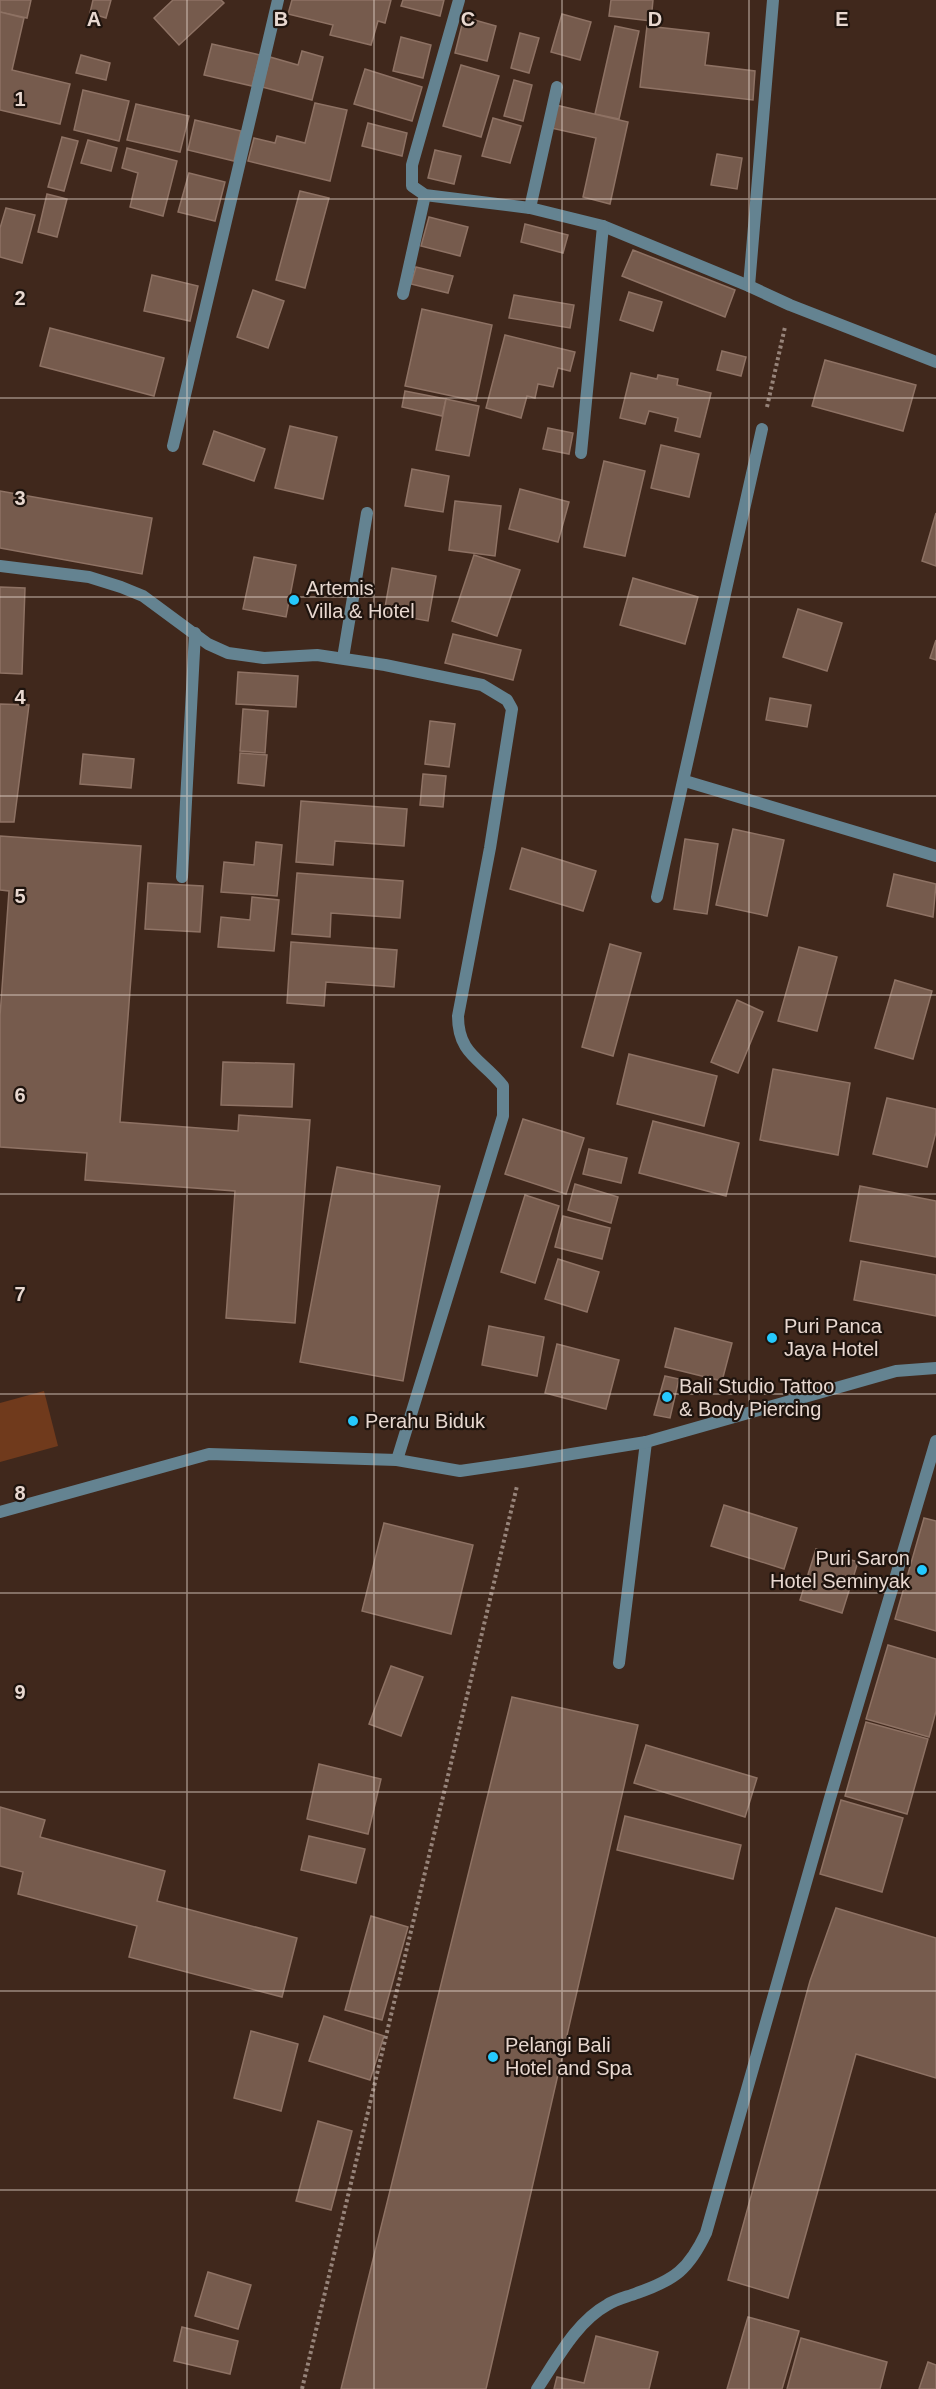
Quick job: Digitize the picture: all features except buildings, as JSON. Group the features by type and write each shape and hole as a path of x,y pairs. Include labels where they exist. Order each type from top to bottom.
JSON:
{"street":[{"path":"173,446 278,0"},
{"path":"459,0 412,165 412,186 425,195 530,208 603,226 790,305 936,362"},
{"path":"749,286 773,0"},
{"path":"530,208 557,87"},
{"path":"403,294 425,195"},
{"path":"581,453 603,226"},
{"path":"657,897 685,781 762,429"},
{"path":"343,657 368,513"},
{"path":"0,566 89,577 121,587 161,607 208,644 228,653 256,657 343,657 482,685 507,700 512,709 490,848 458,1017 458,1034 462,1045 503,1086 503,1116 397,1460"},
{"path":"182,877 195,633"},
{"path":"685,781 936,856"},
{"path":"0,1512 209,1454 397,1460 460,1472 646,1442 896,1371 936,1368"},
{"path":"537,2389 588,2319 608,2304 652,2288 678,2275 694,2258 706,2233 830,1798 936,1441"},
{"path":"620,1664 646,1442"}],"path":[{"path":"762,429 790,305"},
{"path":"302,2389 522,1462"}],"shaded area":[{"path":"44,1391 58,1446 0,1462 0,1403"}],"place":[{"name":"Artemis Villa & Hotel","path":"294,600"},
{"name":"Puri Panca Jaya Hotel","path":"772,1338"},
{"name":"Bali Studio Tattoo & Body Piercing","path":"667,1397"},
{"name":"Perahu Biduk","path":"353,1421"},
{"name":"Puri Saron Hotel Seminyak","path":"922,1570"},
{"name":"Pelangi Bali Hotel and Spa","path":"493,2057"}]}
